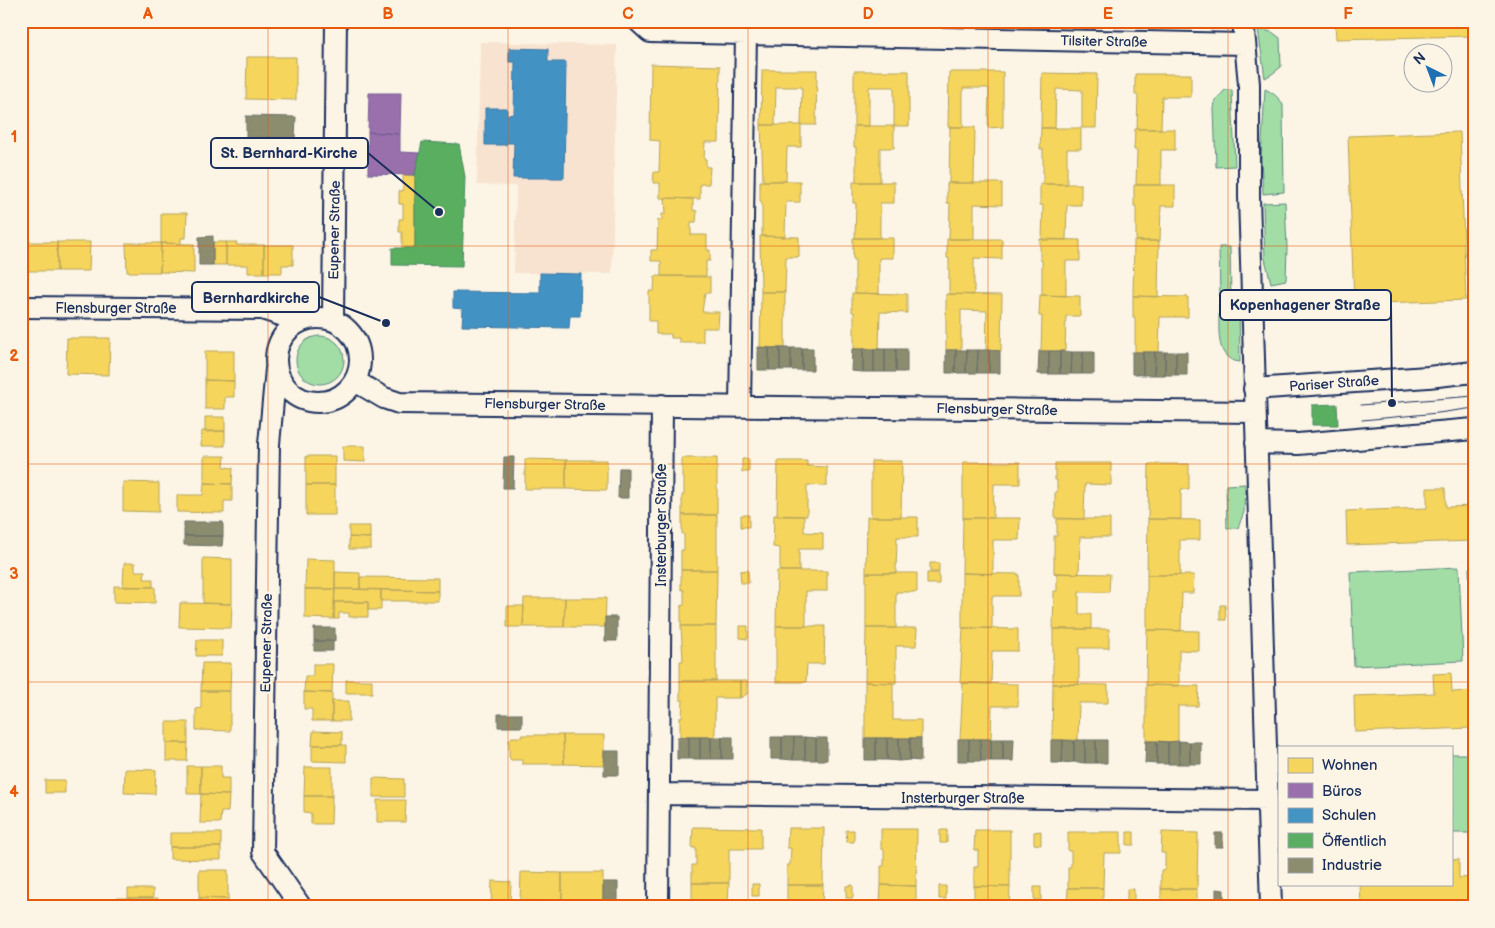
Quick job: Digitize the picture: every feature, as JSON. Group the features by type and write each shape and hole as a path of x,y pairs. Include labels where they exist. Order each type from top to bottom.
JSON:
{"street":[{"name":"Eupener Straße","path":"333,319 336,21"},
{"name":"Tilsiter Straße","path":"638,21 650,32 1244,44"},
{"path":"1243,21 1249,84 1249,197 1254,389 1271,907"},
{"path":"740,406 746,34"},
{"name":"Flensburger Straße","path":"21,307 262,309 299,321"},
{"path":"316,317 333,319 346,327 355,338 361,360 355,382 341,396 322,403 301,400 284,387 276,368 276,350 284,333 299,321 316,317"},
{"name":"Eupener Straße","path":"276,368 269,444 263,852 300,907"},
{"name":"Pariser Straße","path":"1254,389 1474,372"},
{"name":"Flensburger Straße","path":"355,382 384,398 399,403 1255,412"},
{"name":"Insterburger Straße","path":"658,907 662,405"},
{"path":"1256,444 1298,444 1474,429"},
{"name":"Insterburger Straße","path":"659,794 1268,800"}],"shaded area":[{"path":"480,42 617,45 612,274 514,273 516,186 477,185"}],"green space":[{"path":"1258,29 1272,32 1280,38 1281,67 1265,78"},
{"path":"1265,89 1276,96 1283,105 1284,192 1263,194 1261,159"},
{"path":"1225,90 1232,90 1235,166 1216,167 1214,109 1215,101"},
{"path":"1285,202 1286,280 1271,283 1265,259 1263,203"},
{"path":"1219,247 1230,247 1231,298 1220,299"},
{"path":"1219,305 1239,305 1240,362 1231,360 1225,355 1222,348 1219,331"},
{"path":"315,336 325,336 334,340 340,346 344,360 340,374 334,380 325,384 315,384 306,380 300,374 296,365 296,355 300,346 306,340"},
{"path":"1245,484 1244,512 1238,528 1227,528 1226,485"},
{"path":"1459,567 1463,661 1354,666 1350,572"},
{"path":"1474,567 1474,661 1473,661 1469,568"},
{"path":"1452,754 1474,754 1474,833 1452,833"}],"building: Wohnen":[{"path":"1335,21 1474,21 1474,36 1336,39"},
{"path":"247,57 296,57 296,100 246,99"},
{"path":"651,64 720,66 719,142 705,142 704,159 706,159 706,167 710,167 709,184 700,184 700,199 660,198 660,183 653,183 654,172 659,172 660,141 650,140"},
{"path":"762,70 817,70 816,125 801,125 802,87 776,87 775,125 761,125"},
{"path":"854,71 909,71 909,126 894,126 894,87 869,87 869,126 854,126"},
{"path":"949,72 1003,72 1003,127 988,128 989,88 963,88 963,127 948,127"},
{"path":"1042,73 1097,74 1096,128 1082,128 1082,90 1056,89 1055,128 1041,128"},
{"path":"1135,74 1191,74 1191,97 1162,97 1161,129 1137,129 1138,95 1135,95"},
{"path":"761,125 801,125 801,147 787,147 786,181 763,181"},
{"path":"854,126 894,126 894,148 880,148 880,182 856,182"},
{"path":"950,127 975,127 974,183 949,183"},
{"path":"1041,128 1081,128 1081,149 1067,149 1067,184 1043,184 1043,149 1040,149"},
{"path":"1135,129 1175,129 1175,150 1161,150 1161,185 1136,185 1137,150 1134,150"},
{"path":"1460,132 1466,300 1354,304 1348,136"},
{"path":"403,175 415,175 415,248 402,248 402,232 399,232 399,219 403,219 403,204 399,204 399,191 403,191"},
{"path":"760,181 800,181 800,202 786,202 785,237 762,236"},
{"path":"853,182 894,182 894,203 880,203 880,238 855,238 856,203 853,203"},
{"path":"947,183 1002,183 1002,205 974,204 974,239 949,239 950,203 947,203"},
{"path":"1040,184 1081,184 1081,205 1067,205 1066,240 1042,240 1043,205 1040,205"},
{"path":"1134,185 1175,185 1175,206 1161,206 1160,241 1136,241"},
{"path":"665,198 693,199 693,210 697,211 696,222 691,222 691,235 707,235 707,250 710,250 710,261 706,261 706,276 661,276 661,261 651,261 651,250 657,250 658,220 662,220 662,214 666,214"},
{"path":"161,213 187,213 186,238 181,238 181,244 161,243"},
{"path":"760,236 799,237 799,257 786,257 785,292 761,292"},
{"path":"853,238 893,238 893,258 879,258 879,294 855,293"},
{"path":"947,239 1002,239 1002,259 974,258 974,295 949,294"},
{"path":"1040,239 1080,240 1080,261 1066,261 1066,296 1042,295"},
{"path":"1134,241 1159,241 1158,297 1133,296"},
{"path":"23,242 57,242 57,271 22,271"},
{"path":"57,242 90,242 89,271 57,271"},
{"path":"213,242 226,242 226,265 213,265"},
{"path":"226,242 237,242 236,245 264,245 264,273 248,273 248,265 226,265"},
{"path":"126,243 161,243 160,272 127,272"},
{"path":"161,243 194,244 194,273 160,272"},
{"path":"264,245 293,245 293,265 282,265 282,273 264,273"},
{"path":"655,276 710,277 710,293 705,293 702,312 719,312 718,328 703,328 703,342 679,342 679,338 671,338 671,334 656,334 656,321 649,321 649,291 654,291"},
{"path":"761,292 785,292 785,348 760,347"},
{"path":"852,293 907,294 907,313 880,312 879,349 854,349"},
{"path":"946,294 1002,295 1001,351 986,351 987,311 961,310 961,350 946,350"},
{"path":"1040,295 1080,296 1080,316 1066,316 1065,351 1041,351 1042,316 1039,316"},
{"path":"1133,296 1188,297 1188,317 1160,317 1159,352 1135,352"},
{"path":"67,338 110,338 109,375 66,374"},
{"path":"205,351 234,351 234,381 205,380"},
{"path":"205,380 234,381 234,397 225,397 225,409 205,409"},
{"path":"205,417 225,417 225,431 205,432"},
{"path":"202,431 225,431 225,446 201,446"},
{"path":"343,446 365,446 365,462 343,461"},
{"path":"204,456 225,456 224,467 233,468 232,484 204,483"},
{"path":"306,456 335,456 335,485 306,485"},
{"path":"682,458 717,458 717,515 682,515 684,478 682,478"},
{"path":"525,459 566,460 566,489 525,489"},
{"path":"742,459 749,459 749,472 742,472"},
{"path":"566,460 607,460 607,490 566,489"},
{"path":"778,461 807,461 807,466 827,467 827,486 807,485 807,516 777,516"},
{"path":"871,461 902,461 901,517 871,517"},
{"path":"963,462 1020,462 1020,484 994,484 993,518 963,518"},
{"path":"1055,463 1111,463 1111,485 1085,484 1084,519 1055,518 1057,480 1055,480"},
{"path":"1149,464 1189,464 1189,489 1181,489 1181,519 1148,519"},
{"path":"123,482 159,483 159,512 123,511"},
{"path":"204,483 232,484 232,501 224,501 224,513 177,512 177,495 203,495"},
{"path":"306,485 335,485 335,515 306,515"},
{"path":"1427,488 1445,488 1446,507 1474,506 1474,541 1347,545 1346,511 1427,508"},
{"path":"682,515 717,515 717,570 681,570 681,550 684,550"},
{"path":"741,515 749,515 749,527 741,527"},
{"path":"774,515 804,516 804,532 823,533 823,549 799,549 799,571 780,571 780,548 773,547"},
{"path":"867,517 918,517 918,537 897,537 896,573 866,573"},
{"path":"963,518 1020,518 1019,540 993,540 993,574 962,573"},
{"path":"1057,519 1110,519 1110,537 1080,537 1079,574 1054,573 1054,536 1057,536"},
{"path":"1148,519 1200,520 1200,540 1180,540 1180,575 1147,575"},
{"path":"349,526 370,526 370,538 349,537"},
{"path":"349,537 371,538 371,549 349,549"},
{"path":"203,558 232,559 232,604 203,603"},
{"path":"306,559 335,560 335,589 305,589"},
{"path":"124,563 135,563 135,571 145,571 144,579 153,579 153,587 123,587"},
{"path":"930,563 939,563 939,572 930,572"},
{"path":"681,570 717,570 716,626 681,626 681,606 684,605 684,590 681,589"},
{"path":"748,570 749,583 741,583 740,571"},
{"path":"777,571 827,571 827,591 806,591 806,626 776,626"},
{"path":"335,572 360,573 360,589 335,589"},
{"path":"866,573 917,573 917,592 896,592 896,628 866,628"},
{"path":"927,573 939,573 939,584 927,584"},
{"path":"962,573 1019,574 1019,596 992,596 992,628 962,628"},
{"path":"1054,573 1110,574 1109,592 1079,592 1079,614 1091,614 1091,629 1053,629 1054,591 1057,591 1057,575"},
{"path":"1147,575 1194,575 1193,593 1182,593 1181,631 1147,630"},
{"path":"360,577 438,578 438,591 360,589"},
{"path":"114,586 155,587 155,603 114,602"},
{"path":"305,589 335,589 334,619 305,618"},
{"path":"335,589 381,590 381,610 368,610 368,602 334,602"},
{"path":"381,590 438,591 438,601 381,601"},
{"path":"524,598 565,598 564,627 523,627"},
{"path":"565,598 606,598 605,627 564,627"},
{"path":"334,602 368,602 368,617 349,617 349,613 339,613 339,619 334,619"},
{"path":"180,603 232,604 231,628 179,627"},
{"path":"1220,605 1225,605 1226,620 1220,620"},
{"path":"507,606 524,606 523,627 507,627"},
{"path":"681,626 716,626 716,681 680,681 680,661 683,661"},
{"path":"740,626 748,626 748,639 740,638"},
{"path":"776,626 825,626 824,664 807,664 806,682 776,682"},
{"path":"866,628 917,628 916,646 896,646 896,683 865,682"},
{"path":"963,628 1018,629 1018,651 992,651 991,684 960,683"},
{"path":"1053,629 1109,629 1109,648 1079,648 1079,684 1053,684"},
{"path":"1147,630 1199,631 1199,651 1179,650 1179,686 1146,685"},
{"path":"197,640 222,640 222,656 196,656"},
{"path":"202,663 231,663 230,691 201,691"},
{"path":"313,664 333,664 332,693 304,692 305,676 313,676"},
{"path":"1451,673 1452,692 1474,691 1474,728 1355,732 1354,696 1434,693 1433,674"},
{"path":"346,680 372,680 372,693 346,693"},
{"path":"680,681 740,681 740,698 715,698 715,737 680,737 680,717 682,717 683,700 680,700"},
{"path":"740,681 747,681 747,694 740,698"},
{"path":"865,682 893,683 893,720 921,720 921,738 865,738"},
{"path":"963,683 1018,684 1018,706 992,706 991,739 960,739"},
{"path":"1053,684 1108,685 1108,703 1079,703 1078,740 1052,740"},
{"path":"1146,685 1199,686 1198,706 1178,706 1178,742 1146,741"},
{"path":"201,691 230,691 230,731 196,730 196,709 201,708"},
{"path":"304,692 332,693 332,721 312,721 312,709 304,709"},
{"path":"332,701 349,701 349,721 332,721"},
{"path":"166,722 188,722 188,743 166,743"},
{"path":"313,731 342,732 342,745 312,745"},
{"path":"522,735 563,735 564,764 522,764 522,760 511,760 509,757 509,740 512,737 522,737"},
{"path":"563,735 604,735 604,765 564,764"},
{"path":"166,743 188,743 187,761 166,761"},
{"path":"312,745 346,745 346,762 312,761"},
{"path":"187,766 201,766 201,794 187,794"},
{"path":"201,766 221,766 221,778 229,778 229,795 201,794"},
{"path":"305,767 332,767 332,796 304,796"},
{"path":"125,769 156,770 155,794 124,793"},
{"path":"373,778 404,779 404,797 373,797"},
{"path":"45,780 65,780 65,793 45,793"},
{"path":"201,794 229,795 228,812 221,812 220,823 200,823"},
{"path":"304,796 332,796 331,824 311,824 311,813 304,812"},
{"path":"377,800 406,800 405,822 377,822"},
{"path":"693,827 761,828 761,849 729,849 729,883 692,883 692,865 696,865 696,848 692,848"},
{"path":"788,828 824,828 823,885 787,885 787,865 790,865 791,848 787,848"},
{"path":"881,829 917,829 916,886 881,885 881,866 884,866 884,849 881,849"},
{"path":"846,830 854,830 854,842 847,842"},
{"path":"940,830 947,830 947,843 940,843"},
{"path":"975,830 1010,830 1010,887 974,886 974,867 978,867 978,850 974,850"},
{"path":"1041,831 1041,845 1034,844 1034,832"},
{"path":"1068,832 1121,832 1121,853 1104,853 1103,888 1068,888 1068,867 1071,867 1071,851 1068,851"},
{"path":"1127,832 1134,832 1134,845 1127,845"},
{"path":"1162,832 1198,833 1197,889 1161,889 1161,870 1165,870 1165,853 1161,853"},
{"path":"170,833 221,833 221,847 170,847"},
{"path":"170,847 221,847 221,860 170,859"},
{"path":"1459,859 1459,878 1474,877 1474,907 1361,907 1360,886 1452,886 1452,860"},
{"path":"199,870 228,870 228,899 199,898"},
{"path":"521,872 562,873 562,902 520,901"},
{"path":"562,873 603,873 603,902 562,902"},
{"path":"492,881 511,882 510,906 491,905"},
{"path":"692,883 729,883 728,907 695,907 695,903 692,903"},
{"path":"752,884 759,884 759,896 752,896"},
{"path":"787,885 823,885 822,907 790,907 790,904 787,904"},
{"path":"853,885 853,898 846,898 846,886"},
{"path":"881,885 916,886 916,907 884,907 884,905 880,905"},
{"path":"939,886 946,886 946,899 939,899"},
{"path":"974,886 1010,887 1009,907 974,906"},
{"path":"1034,887 1041,887 1041,900 1034,900"},
{"path":"1068,888 1103,888 1103,907 1067,907"},
{"path":"128,889 153,889 153,898 128,898"},
{"path":"1127,889 1134,889 1134,902 1127,902"},
{"path":"1161,889 1197,889 1197,907 1161,907"},
{"path":"116,898 158,898 158,907 116,907"},
{"path":"199,898 228,899 228,907 199,907"},
{"path":"379,903 407,903 407,907 379,907"}],"building: Büros":[{"path":"369,93 401,93 400,134 368,132"},
{"path":"368,132 400,134 400,152 420,153 415,175 368,174"}],"building: Schulen":[{"path":"509,48 548,49 548,62 566,62 564,178 513,178 514,143 485,145 485,108 507,108 507,115 514,114 515,62 509,62"},
{"path":"540,273 581,274 580,316 570,316 569,328 462,326 463,309 453,308 453,292 540,293"}],"building: Öffentlich":[{"path":"422,142 459,144 465,177 462,266 392,265 392,248 415,248 415,175"},
{"path":"1337,404 1338,425 1312,425 1312,405"}],"building: Industrie":[{"path":"246,116 296,117 295,138 246,137"},
{"path":"213,236 213,265 199,265 199,237"},
{"path":"758,347 769,348 769,370 758,370"},
{"path":"769,348 780,348 780,370 769,370"},
{"path":"780,348 791,348 791,370 780,370"},
{"path":"791,348 802,348 802,370 791,370"},
{"path":"802,348 813,348 813,370 802,370"},
{"path":"852,349 863,349 863,372 851,371"},
{"path":"863,349 874,349 874,372 863,372"},
{"path":"874,349 885,349 885,372 874,372"},
{"path":"885,349 896,349 896,372 885,372"},
{"path":"896,349 907,349 907,372 896,372"},
{"path":"946,350 956,350 955,373 946,373"},
{"path":"956,350 967,350 966,373 955,373"},
{"path":"967,350 978,350 977,373 966,373"},
{"path":"978,350 989,350 989,373 977,373"},
{"path":"989,350 1000,351 1000,373 989,373"},
{"path":"1039,351 1049,351 1049,374 1038,374"},
{"path":"1049,351 1060,351 1060,374 1049,374"},
{"path":"1060,351 1072,352 1071,374 1060,374"},
{"path":"1072,352 1083,352 1082,374 1071,374"},
{"path":"1083,352 1094,352 1094,374 1082,374"},
{"path":"1132,352 1143,352 1143,375 1132,374"},
{"path":"1143,352 1155,352 1154,375 1143,375"},
{"path":"1155,352 1165,352 1165,375 1154,375"},
{"path":"1165,352 1176,352 1176,375 1165,375"},
{"path":"1176,352 1187,352 1187,375 1176,375"},
{"path":"504,457 514,457 513,488 503,488"},
{"path":"619,468 628,468 628,498 618,498"},
{"path":"184,522 223,522 223,536 184,536"},
{"path":"184,536 223,536 222,546 184,545"},
{"path":"605,617 617,617 617,641 605,641"},
{"path":"314,628 335,628 335,641 314,641"},
{"path":"314,641 333,641 333,651 314,651"},
{"path":"498,714 522,714 522,727 498,727"},
{"path":"677,737 689,737 689,759 677,759"},
{"path":"689,737 700,737 700,759 689,759"},
{"path":"700,737 711,737 711,759 700,759"},
{"path":"711,737 722,737 722,759 711,759"},
{"path":"722,737 733,737 733,759 722,759"},
{"path":"771,737 782,737 782,759 771,759"},
{"path":"782,737 794,737 793,760 782,759"},
{"path":"794,737 805,737 805,760 793,760"},
{"path":"805,737 816,738 816,760 805,760"},
{"path":"816,738 827,738 827,760 816,760"},
{"path":"865,738 876,738 876,760 865,760"},
{"path":"876,738 887,738 887,760 876,760"},
{"path":"887,738 899,738 899,761 887,760"},
{"path":"899,738 910,738 910,760 899,761"},
{"path":"910,738 921,738 921,761 910,760"},
{"path":"958,739 969,739 969,761 958,761"},
{"path":"969,739 980,739 981,761 969,761"},
{"path":"980,739 991,739 991,761 981,761"},
{"path":"991,739 1003,739 1003,761 991,761"},
{"path":"1003,739 1014,739 1013,761 1003,761"},
{"path":"1051,740 1063,740 1062,763 1051,763"},
{"path":"1063,740 1074,741 1074,762 1062,763"},
{"path":"1085,740 1085,763 1074,762 1074,741"},
{"path":"1085,740 1096,740 1096,763 1085,763"},
{"path":"1096,740 1107,740 1107,763 1096,763"},
{"path":"1146,741 1157,741 1157,764 1145,763"},
{"path":"1157,741 1168,742 1168,764 1157,764"},
{"path":"1179,741 1190,742 1190,764 1179,764"},
{"path":"1179,741 1179,764 1168,764 1168,742"},
{"path":"1190,742 1201,742 1201,764 1190,764"},
{"path":"604,751 619,751 619,775 604,775"},
{"path":"1215,833 1223,833 1223,847 1215,847"},
{"path":"603,882 618,882 618,907 603,907"},
{"path":"1216,889 1224,890 1224,903 1216,903"}],"tram line":[{"path":"1361,405 1474,396"},
{"path":"1362,420 1474,408"}],"place":[{"name":"St. Bernhard-Kirche","path":"439,212"},
{"name":"Bernhardkirche","path":"386,323"},
{"name":"Kopenhagener Straße","path":"1392,403"}]}
